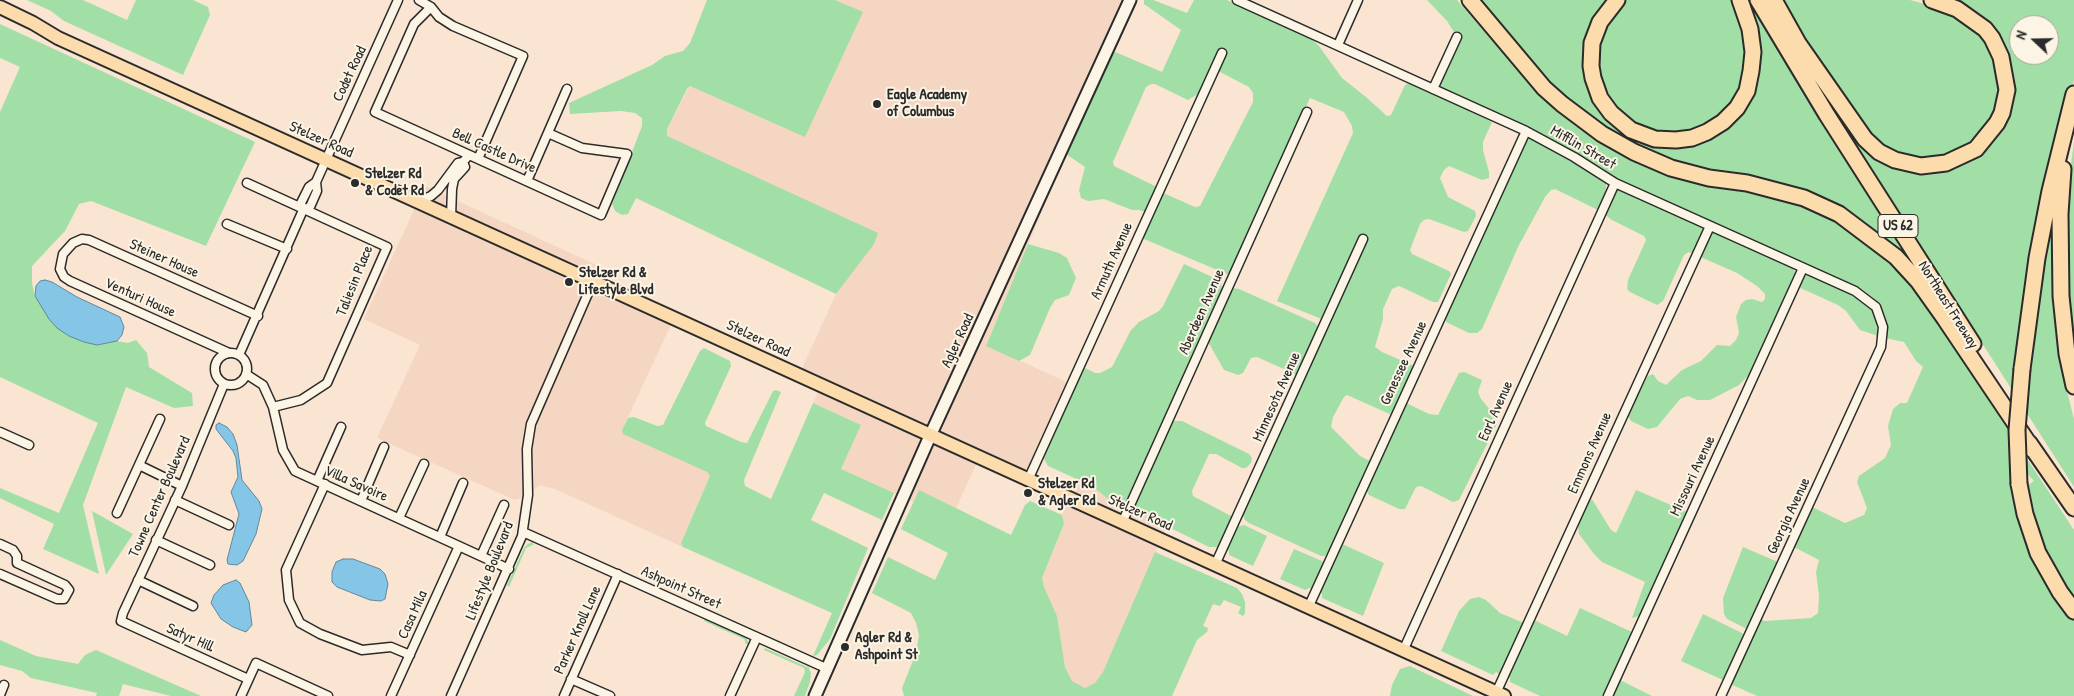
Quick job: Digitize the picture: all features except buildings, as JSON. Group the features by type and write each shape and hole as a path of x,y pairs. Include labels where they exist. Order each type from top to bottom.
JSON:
{"highway":[{"path":"1470,0 1544,88 1602,134 1634,152 1671,168 1709,178 1747,183 1781,191 1813,202 1839,214 1896,257 1918,281 1945,319 2032,450"},
{"path":"1618,0 1603,17 1592,43 1591,66 1600,98 1621,123 1631,130 1655,139 1670,140 1692,138 1707,132 1723,122 1736,108 1747,91 1752,71 1753,52 1750,29 1741,2"},
{"path":"1767,3 1865,139 1879,152 1895,160 1930,166 1946,163 1976,149 1997,123 2002,113 2006,90 2002,57 1985,29 1962,12 1932,0"},
{"name":"Northeast Freeway","path":"1767,3 1828,115 1960,323 2032,450 2074,508"},
{"path":"2074,94 2050,191 2037,258 2022,369 2017,430 2019,484 2025,514 2038,553 2060,592 2074,611"},
{"path":"2065,130 2060,214 2061,296 2067,354 2074,386"}],"main road":[{"name":"Agler Road","path":"815,696 930,436 1130,0"},
{"name":"Stelzer Road","path":"0,7 58,38 1500,694"}],"street":[{"name":"Codet Road","path":"326,160 398,0"},
{"path":"419,0 430,4 439,17 454,26 523,56 478,159"},
{"path":"1338,45 1358,0"},
{"name":"Mifflin Street","path":"1242,1 1526,131 1574,157 1615,183 1855,291 1876,307 1883,326 1881,347"},
{"name":"Bell Castle Drive","path":"430,4 414,24 375,112 601,215 628,154 582,148 548,133"},
{"path":"1434,89 1457,37"},
{"name":"Armuth Avenue","path":"1028,480 1222,53"},
{"path":"527,181 567,88"},
{"name":"Aberdeen Avenue","path":"1122,523 1308,112"},
{"name":"Genessee Avenue","path":"1308,608 1526,131"},
{"path":"418,202 431,196 438,190 458,163 463,162 469,155"},
{"path":"239,355 258,316 303,210 310,207 317,191 316,182 326,160"},
{"path":"451,217 454,179 465,167 463,162"},
{"name":"Taliesin Place","path":"247,183 387,247 327,383 301,400 273,407"},
{"name":"Earl Avenue","path":"1403,651 1615,183"},
{"path":"227,224 286,249"},
{"name":"Emmons Avenue","path":"1500,694 1710,226"},
{"name":"Steiner House","path":"63,254 73,242 82,239 90,240 258,316"},
{"name":"Minnesota Avenue","path":"1215,565 1363,239"},
{"name":"Venturi House","path":"63,254 60,269 64,277 70,281 229,353"},
{"name":"Missouri Avenue","path":"1608,696 1803,268"},
{"name":"Lifestyle Boulevard","path":"451,696 509,569 523,532 528,495 528,449 531,424 593,282"},
{"name":"Georgia Avenue","path":"1721,696 1881,347"},
{"path":"229,353 239,355 247,367 242,382 233,386 219,381 215,370 219,359 229,353"},
{"name":"Villa Savoire","path":"246,374 263,385 273,407 283,450 294,471 509,569"},
{"name":"Towne Center Boulevard","path":"121,621 182,486 224,384"},
{"path":"117,513 160,419"},
{"path":"316,481 340,427"},
{"path":"0,432 29,445"},
{"path":"361,501 384,447"},
{"path":"399,518 424,464"},
{"path":"139,465 182,486"},
{"path":"440,537 463,483"},
{"path":"325,484 286,570 289,600 300,623 320,634 362,650 391,647 410,655"},
{"path":"175,500 228,525"},
{"path":"481,556 504,505"},
{"name":"Ashpoint Street","path":"523,532 828,669"},
{"path":"156,540 210,565"},
{"path":"0,544 13,550 17,556 17,563 65,585 69,590 64,599 57,599 0,574"},
{"name":"Casa Mila","path":"391,696 459,546"},
{"name":"Parker Knoll Lane","path":"564,696 618,574"},
{"path":"138,580 193,606"},
{"name":"Satyr Hill","path":"121,621 248,679"},
{"path":"730,696 757,637"},
{"path":"241,696 256,663 328,696"},
{"path":"571,679 610,696"},
{"path":"0,695 4,685"}],"shaded area":[{"path":"835,0 1130,0 1113,51 1066,154 986,345 1073,385 1041,457 1044,459 1035,480 981,454 956,508 919,491 913,502 841,469 861,425 813,403 821,386 799,375 836,294 848,276 667,136 667,129 690,86 805,136 862,13"},
{"path":"425,186 603,268 596,281 675,316 622,430 707,472 710,476 681,543 683,547 555,489 540,485 527,495 515,500 377,438 420,345 364,319"},
{"path":"1078,479 1092,486 1107,498 1126,501 1135,507 1138,512 1167,526 1103,672 1095,683 1085,688 1072,681 1065,666 1057,616 1042,578 1064,525 1062,515"}],"green space":[{"path":"27,0 83,0 127,20 136,0 193,0 208,7 210,15 183,75 64,21 51,11"},
{"path":"707,0 835,0 863,12 805,137 690,86 667,129 667,136 878,233 874,244 836,294 636,198 628,214 622,215 615,211 612,204 642,126 642,118 635,113 621,111 570,114 569,103 652,65 665,56 683,51 690,43"},
{"path":"1144,0 1153,0 1187,13 1194,0 1227,0 1307,34 1319,46 1342,78 1387,116 1391,115 1405,85 1411,82 1492,122 1483,142 1489,178 1482,180 1449,166 1444,170 1440,178 1448,197 1475,211 1476,216 1468,231 1464,232 1429,219 1424,220 1420,224 1410,250 1412,254 1449,271 1451,274 1438,302 1433,302 1399,286 1392,289 1383,309 1383,319 1375,347 1414,366 1392,415 1347,395 1333,417 1331,427 1360,456 1370,461 1330,552 1325,556 1321,556 1249,523 1245,520 1242,513 1324,320 1277,301 1353,133 1352,126 1344,112 1310,98 1229,275 1144,239 1142,234 1161,192 1195,207 1200,206 1253,102 1253,93 1249,87 1220,72 1219,68 1212,64 1198,94 1188,100 1155,84 1146,87 1113,162 1114,166 1157,187 1145,212 1132,210 1104,199 1088,201 1081,198 1079,190 1085,167 1066,154 1113,51 1162,72 1181,30 1144,4"},
{"path":"1427,0 1457,0 1532,87 1550,105 1604,145 1636,161 1690,181 1764,195 1801,205 1826,215 1852,230 1877,250 1899,272 1918,295 2074,530 2074,606 2054,578 2042,554 2033,529 2025,487 2034,481 2012,456 2017,503 2033,558 2044,578 2074,620 2074,696 1757,696 1728,683 1758,618 1765,621 1811,618 1818,613 1819,596 1816,572 1819,560 1792,546 1810,506 1845,523 1864,515 1867,508 1857,482 1859,476 1885,458 1891,445 1888,426 1893,409 1900,403 1907,403 1923,367 1916,361 1904,342 1885,338 1886,324 1882,312 1872,297 1863,290 1606,174 1544,135 1439,87 1459,40 1447,21"},
{"path":"1477,0 1611,0 1588,43 1610,117 1680,143 1745,102 1746,5 1753,5 1900,240 1897,244 1905,251 1921,274 1883,238 1842,208 1674,162 1615,134 1556,92"},
{"path":"1624,0 1734,0 1744,26 1746,76 1735,101 1714,121 1689,133 1652,132 1625,119 1604,94 1596,67 1599,37"},
{"path":"1780,0 1910,0 1947,10 1967,20 1992,48 2000,76 1999,100 1989,127 1969,145 1943,157 1930,159 1914,158 1899,155 1886,148 1873,138 1844,101"},
{"path":"1948,0 2074,0 2074,80 2060,129 2032,320 2052,230 2052,271 2056,330 2062,372 2074,419 2074,487 1830,105 1833,103 1850,127 1921,169 1990,140 2009,64"},
{"path":"0,24 255,142 206,246 91,201 79,204 65,231 32,266 32,283 35,296 97,345 117,341 128,343 136,340 147,353 149,367 192,393 193,406 174,408 126,387 83,505 99,574 43,549 54,524 0,498 0,488 59,513 98,423 0,377 0,112 20,67 0,58"},
{"path":"1532,138 1557,150 1606,182 1606,192 1598,210 1555,189 1551,190 1545,197 1518,247 1482,329 1477,333 1469,333 1446,322 1444,316 1526,139"},
{"path":"2074,142 2074,361 2065,269 2067,193"},
{"path":"1621,189 1794,268 1795,273 1748,376 1739,385 1710,400 1697,400 1688,396 1680,399 1657,427 1648,429 1631,421 1628,416 1634,400 1648,376 1653,374 1658,381 1666,385 1682,370 1701,361 1717,345 1730,346 1736,340 1739,333 1736,317 1741,304 1746,300 1752,299 1762,302 1765,299 1765,294 1757,286 1737,273 1689,252 1684,255 1663,301 1657,305 1630,292 1627,289 1628,280 1646,240 1644,236 1612,220 1603,213 1616,190"},
{"path":"1028,244 1059,253 1067,258 1076,278 1069,295 1055,300 1050,308 1030,355 1019,361 986,346"},
{"path":"1184,264 1221,281 1222,290 1126,501 1117,502 1107,498 1092,486 1048,466 1041,457 1083,367 1095,373 1100,373 1112,367 1131,330 1139,322 1159,311 1163,306"},
{"path":"1809,273 1853,294 1870,307 1875,315 1878,336 1860,330 1846,311 1838,305 1796,286 1804,274"},
{"path":"1233,288 1315,323 1318,327 1297,375 1257,357 1251,358 1243,373 1238,375 1224,370 1207,340 1229,290"},
{"path":"704,348 730,361 731,366 705,423 706,426 747,443 773,391 781,392 744,480 745,486 771,499 813,403 861,425 841,469 894,493 882,520 824,493 811,520 868,548 830,639 817,655 813,656 832,613 683,547 681,543 710,476 707,472 623,434 622,430 628,418 634,417 657,426 663,425 700,351"},
{"path":"1464,372 1482,380 1478,392 1481,399 1496,417 1497,424 1459,500 1453,502 1421,486 1416,487 1405,509 1399,509 1369,495 1365,488 1404,402 1429,414 1438,415 1459,373"},
{"path":"1173,421 1182,421 1249,454 1252,458 1251,463 1246,468 1242,468 1216,454 1209,454 1192,491 1193,496 1233,517 1218,547 1209,547 1138,512 1132,505 1167,426"},
{"path":"919,490 1011,535 1025,505 1030,501 1062,515 1064,524 1042,578 1057,616 1065,667 1072,681 1085,688 1095,683 1103,672 1155,552 1237,588 1245,602 1245,613 1243,616 1238,613 1241,607 1224,600 1220,606 1213,604 1203,626 1208,628 1207,632 1197,640 1172,696 904,696 902,688 916,653 919,635 916,623 911,613 872,593 888,557 935,580 948,553 901,529"},
{"path":"1636,490 1687,512 1639,616 1632,618 1645,582 1602,562 1579,534 1578,526 1586,505 1592,499 1611,530 1616,533"},
{"path":"92,511 133,534 106,575"},
{"path":"1244,525 1267,536 1253,566 1229,555 1229,551 1225,549 1237,527"},
{"path":"533,542 533,545 526,548 509,587 507,585 524,548"},
{"path":"1340,543 1384,563 1363,616 1322,598 1322,594 1319,592"},
{"path":"1743,547 1778,562 1747,629 1727,619 1724,614 1723,598"},
{"path":"1294,549 1322,561 1324,564 1312,589 1305,590 1280,579"},
{"path":"1479,597 1486,600 1500,613 1524,623 1499,674 1496,672 1493,675 1441,651 1459,611 1470,599"},
{"path":"1580,608 1632,632 1603,696 1540,696 1510,682 1510,678 1506,677 1532,619 1567,636"},
{"path":"1703,614 1744,634 1723,680 1681,661"},
{"path":"705,619 746,637 749,644 746,644 744,639 704,621"},
{"path":"0,640 36,656 78,664 85,655 96,650 201,696 171,696 123,684 119,696 96,696 97,693 31,678 22,671 0,665"},
{"path":"765,648 808,666 811,673 805,696 794,696 805,672 804,668 764,650"},
{"path":"1410,666 1473,696 1390,696 1392,685 1400,669"},
{"path":"1618,679 1652,696 1610,696"}],"water":[{"path":"45,280 120,317 124,327 122,335 117,341 97,345 69,336 57,328 35,296 36,286 40,281"},
{"path":"219,423 227,427 233,434 237,445 242,480 259,501 262,509 256,534 243,561 237,565 228,564 227,560 239,514 231,492 238,477 236,458 233,451 216,429 216,425"},
{"path":"343,559 353,559 380,569 385,574 388,584 385,599 381,601 370,600 337,587 332,582 332,572 336,562"},
{"path":"236,580 240,583 249,602 252,625 246,632 233,627 221,619 211,603 214,595 223,585"}],"place":[{"name":"Eagle Academy of Columbus","path":"877,104"},
{"name":"Stelzer Rd & Codet Rd","path":"355,183"},
{"name":"Stelzer Rd & Lifestyle Blvd","path":"569,282"},
{"name":"Stelzer Rd & Agler Rd","path":"1028,493"},
{"name":"Agler Rd & Ashpoint St","path":"845,647"}]}
